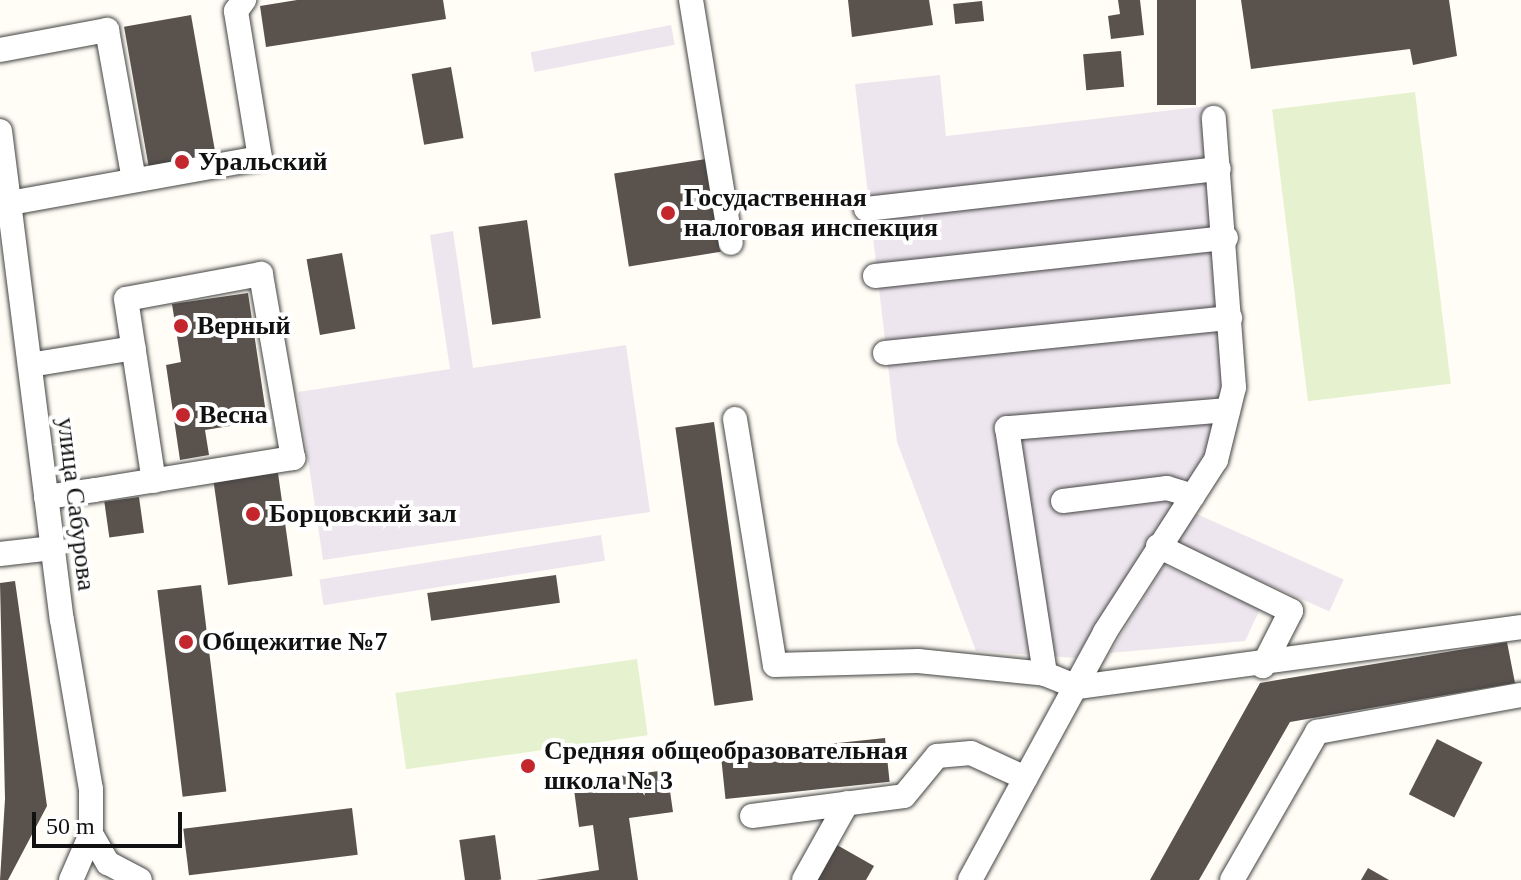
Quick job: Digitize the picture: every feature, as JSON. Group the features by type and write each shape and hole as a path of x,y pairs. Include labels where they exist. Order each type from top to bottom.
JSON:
{"street":[{"path":"10,203 260,158 236,11 244,0"},
{"path":"691,0 731,243"},
{"path":"0,50 107,30 134,180"},
{"path":"970,880 1158,546 1216,460 1234,387 1226,238 1214,118"},
{"name":"улица Сабурова","path":"0,131 53,548 91,789 91,834 71,880"},
{"path":"866,209 1219,169"},
{"path":"875,276 1226,238"},
{"path":"46,497 154,481 293,458 261,274 126,299 154,481"},
{"path":"885,353 1230,318"},
{"path":"30,365 134,348"},
{"path":"1045,674 1038,660 1007,428 1228,410"},
{"path":"735,419 775,665 918,661 1045,674 1078,687 1263,666 1521,627"},
{"path":"1063,501 1167,488 1193,496"},
{"path":"1158,546 1291,611 1263,666"},
{"path":"0,554 53,548"},
{"path":"1232,880 1317,732 1521,695"},
{"path":"752,816 904,796 937,756 971,753 1025,778"},
{"path":"804,880 847,803"},
{"path":"91,834 108,863 140,880"}],"shaded area":[{"path":"671,25 675,45 534,72 531,52"},
{"path":"940,75 946,136 1207,106 1225,422 1076,658 976,651 897,442 855,84"},
{"path":"453,231 473,368 626,345 650,512 323,560 298,392 450,369 430,235"},
{"path":"1192,512 1344,580 1329,611 1178,544"},
{"path":"601,535 605,561 324,605 320,580"},
{"path":"1164,565 1260,609 1245,641 1110,653"}],"green space":[{"path":"1415,92 1451,384 1308,401 1272,110"},
{"path":"637,659 648,735 406,769 395,693"}],"building":[{"path":"297,0 443,0 446,19 266,47 260,6"},
{"path":"848,0 929,0 933,25 852,37"},
{"path":"1118,0 1140,0 1144,35 1111,39 1108,16 1120,14"},
{"path":"1157,0 1196,0 1196,105 1157,105"},
{"path":"1241,0 1449,0 1457,56 1413,65 1410,49 1251,69"},
{"path":"982,1 984,21 955,24 953,4"},
{"path":"191,15 216,156 149,168 124,27"},
{"path":"1121,51 1124,87 1086,90 1083,54"},
{"path":"451,67 464,138 424,145 412,74"},
{"name":"Госудаственная налоговая инспекция","path":"706,159 721,252 629,266 614,174"},
{"path":"527,220 541,318 492,325 478,227"},
{"path":"342,253 355,329 320,335 307,259"},
{"path":"248,293 267,420 205,430 209,455 180,460 166,365 181,362 172,304"},
{"path":"714,422 753,700 714,706 675,427"},
{"path":"278,473 292,576 228,585 214,482"},
{"path":"139,497 144,533 109,538 104,502"},
{"path":"556,575 560,603 431,621 427,593"},
{"path":"15,581 47,806 8,880 0,880 5,799 0,583"},
{"name":"Общежитие №7","path":"201,585 226,791 183,797 157,590"},
{"path":"1507,642 1515,683 1290,722 1199,880 1150,880 1260,683"},
{"path":"885,738 890,782 726,799 721,755"},
{"path":"1437,739 1482,762 1454,817 1409,794"},
{"path":"667,770 673,812 629,818 638,880 536,880 599,870 593,825 579,827 573,782"},
{"path":"352,808 358,855 189,875 183,829"},
{"path":"495,835 501,880 465,880 459,840"},
{"path":"837,845 874,866 866,880 817,880"},
{"path":"1368,868 1389,880 1361,880"}],"place":[{"name":"Уральский","path":"182,162"},
{"name":"Госудаственная налоговая инспекция","path":"668,213"},
{"name":"Верный","path":"181,326"},
{"name":"Весна","path":"183,415"},
{"name":"Борцовский зал","path":"253,514"},
{"name":"Общежитие №7","path":"186,642"},
{"name":"Средняя общеобразовательная школа № 3","path":"528,766"}]}
